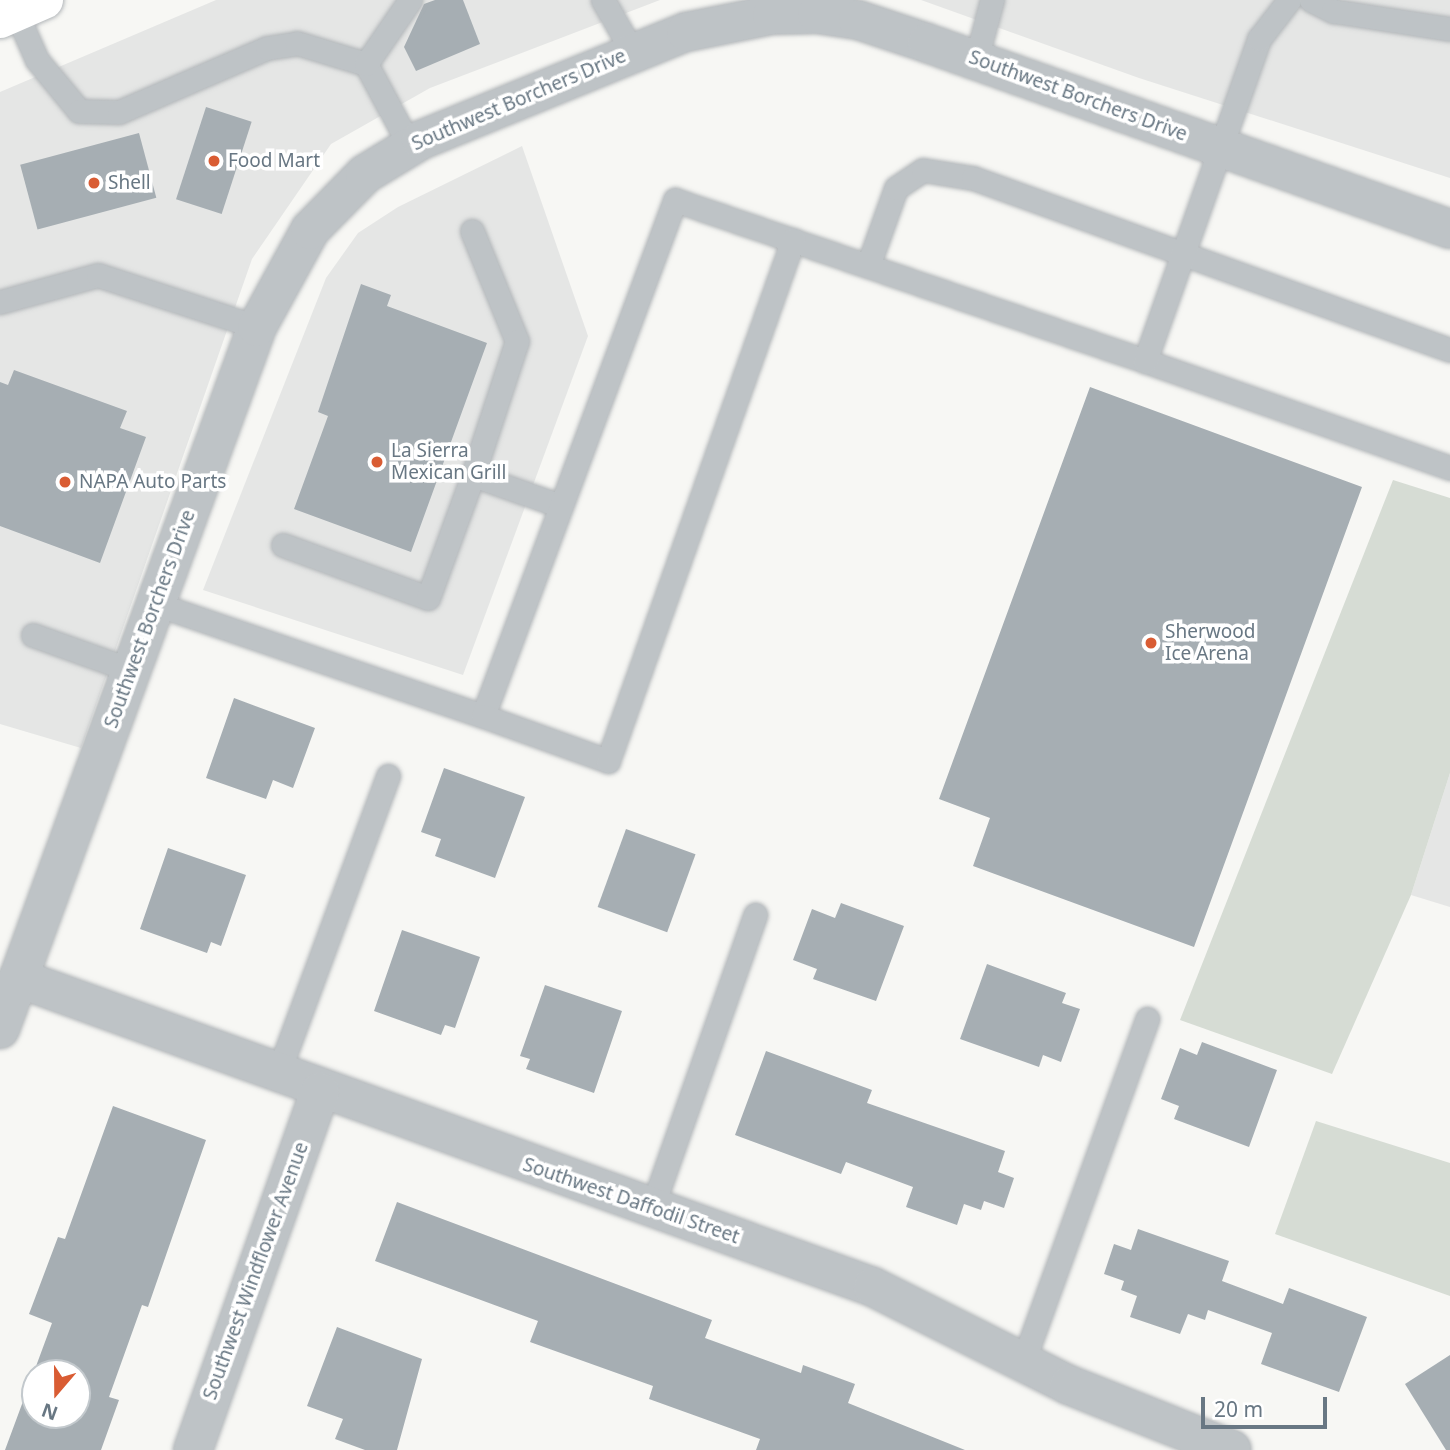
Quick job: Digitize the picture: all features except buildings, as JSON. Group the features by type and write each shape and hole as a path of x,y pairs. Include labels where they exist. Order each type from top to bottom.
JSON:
{"street":[{"name":"Southwest Borchers Drive","path":"0,1029 257,327 310,230 365,174 410,146 632,51 719,23 817,14 858,20 976,60 1450,229"},
{"name":"Southwest Daffodil Street","path":"18,978 320,1092 873,1287 1023,1362 1232,1450"},
{"name":"Southwest Windflower Avenue","path":"193,1450 320,1092"}],"lane":[{"path":"366,64 410,0"},
{"path":"603,0 632,51"},
{"path":"976,60 992,0"},
{"path":"1145,361 1259,39 1289,0"},
{"path":"1311,0 1332,11 1450,29"},
{"path":"20,10 37,60 79,111 119,112 267,48 297,43 366,64 410,146"},
{"path":"868,266 895,188 923,170 972,178 1450,350"},
{"path":"483,716 675,200 1450,468"},
{"path":"283,545 428,598 473,475 517,341 472,231"},
{"path":"156,604 608,761 793,240"},
{"path":"0,302 98,275 257,327"},
{"path":"473,475 561,506"},
{"path":"33,635 131,670"},
{"path":"277,1076 388,776"},
{"path":"652,1208 755,915"},
{"path":"1023,1362 1147,1019"}],"shaded area":[{"path":"216,0 660,0 430,88 331,144 252,259 81,748 0,724 0,92"},
{"path":"921,0 1450,0 1450,178 1139,78"},
{"path":"522,146 588,336 463,675 203,590 326,278 358,233 398,207"},
{"path":"1393,480 1450,498 1450,773 1411,895 1332,1074 1180,1020"},
{"path":"1450,773 1450,907 1411,895"},
{"path":"1316,1121 1450,1163 1450,1296 1275,1234"}],"place":[{"name":"Food Mart","path":"214,161"},
{"name":"Shell","path":"94,183"},
{"name":"La Sierra Mexican Grill","path":"377,462"},
{"name":"NAPA Auto Parts","path":"65,482"},
{"name":"Sherwood Ice Arena","path":"1151,643"}]}
